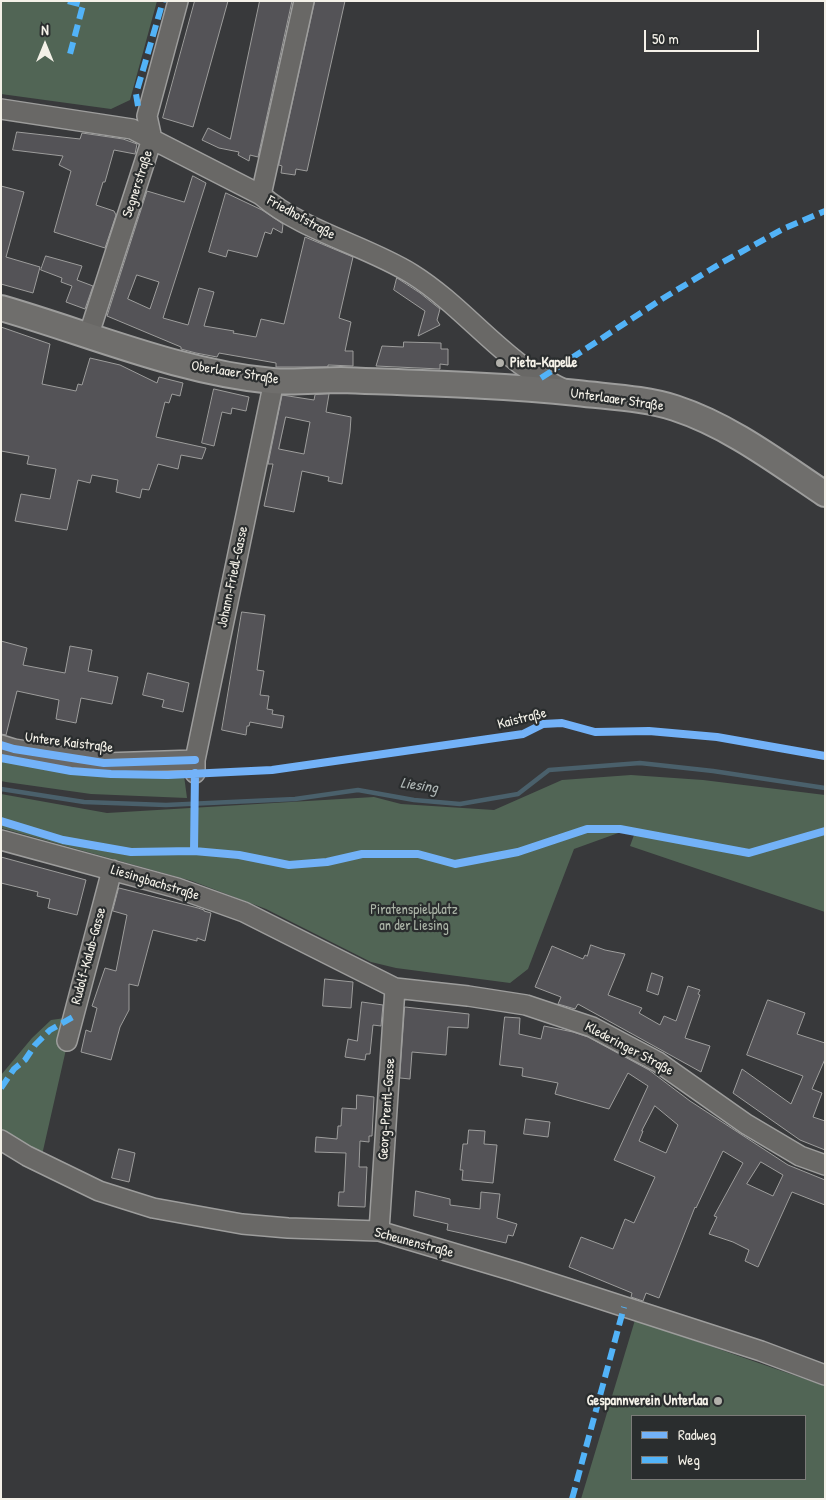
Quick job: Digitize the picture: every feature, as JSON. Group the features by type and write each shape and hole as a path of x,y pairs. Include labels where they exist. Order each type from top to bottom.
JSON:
{"main road":[{"name":"Oberlaaer Straße","path":"1,308 88,337 187,366 274,381 339,380 507,388"},
{"name":"Unterlaaer Straße","path":"507,388 656,403 684,412 701,418 747,442 825,494"}],"street":[{"name":"Segnerstraße","path":"88,337 152,139 147,116 178,1"},
{"path":"261,195 304,1"},
{"name":"Friedhofstraße","path":"1,109 125,127 141,133 261,195 271,204 308,224 379,256 428,284 520,364 541,378 571,393"},
{"path":"507,388 520,364"},
{"name":"Johann-Friedl-Gasse","path":"195,766 274,381"},
{"name":"Untere Kaistraße","path":"1,745 14,749 104,763 195,766"},
{"name":"Liesingbachstraße","path":"1,840 177,888 244,912 303,942"},
{"name":"Rudolf-Kalab-Gasse","path":"67,1042 112,870"},
{"name":"Klederinger Straße","path":"303,942 394,988 468,996 526,1006 592,1027 658,1062 746,1124 800,1156 825,1165"},
{"name":"Georg-Prentl-Gasse","path":"379,1231 394,988"},
{"name":"Scheunenstraße","path":"1,1140 27,1156 99,1191 153,1208 242,1224 288,1228 379,1231 517,1272 761,1351 825,1375"}],"green space":[{"path":"1,1 157,1 130,100 111,109 1,94"},
{"path":"1,752 183,768 187,798 91,794 1,781"},
{"name":"Piratenspielplatz an der Liesing","path":"631,775 703,780 825,795 825,912 630,846 634,835 621,832 574,849 528,969 510,983 396,968 371,962 266,909 192,881 1,828 1,794 107,813 374,797 401,804 494,810 562,780"},
{"path":"65,1018 57,1042 67,1045 42,1155 1,1132 1,1075 32,1038 51,1020"},
{"name":"Gespannverein Unterlaa","path":"635,1320 825,1386 825,1499 581,1499"}],"building":[{"path":"195,1 228,1 193,127 163,118"},
{"path":"260,1 292,1 258,157 250,155 249,161 238,155 239,152 219,148 202,140 208,128 230,139"},
{"path":"315,1 345,1 307,171 296,169 295,175 281,173 282,166 279,165"},
{"path":"17,132 80,139 82,133 123,139 137,144 135,154 114,150 105,182 103,182 96,205 114,211 116,215 105,248 54,232 71,171 59,165 63,156 13,150"},
{"path":"193,176 206,183 163,318 188,325 199,288 214,292 204,326 256,337 261,319 284,324 305,237 353,257 339,318 351,322 345,351 353,351 353,366 276,367 276,363 219,353 217,357 196,353 181,349 181,347 107,316 147,191 184,202","holes":["137,275 159,282 150,309 128,299"]},
{"path":"1,186 24,192 6,257 40,267 33,293 1,284"},
{"path":"226,193 262,210 283,224 282,233 273,228 271,234 265,232 257,257 228,250 226,257 209,252"},
{"path":"46,256 82,266 77,280 93,286 85,309 66,302 72,286 61,282 62,278 41,270"},
{"path":"397,278 440,309 437,320 440,325 418,336 425,311 394,290"},
{"path":"1,327 50,344 42,384 76,391 78,384 82,385 90,358 120,365 157,383 159,377 183,383 180,396 172,394 169,403 165,402 156,437 206,448 202,459 181,455 178,469 158,464 149,490 142,489 140,498 116,492 118,480 92,475 90,483 78,480 67,530 15,521 21,494 50,499 56,469 27,464 29,456 1,451"},
{"path":"404,342 441,343 441,349 448,349 448,365 440,364 440,369 376,366 382,346 403,347"},
{"path":"214,389 249,397 246,411 232,408 231,414 222,412 214,446 202,443"},
{"path":"329,394 326,412 351,417 342,484 328,481 329,477 302,471 294,512 264,506 273,464 268,464 282,395 314,400 315,395","holes":["286,417 310,422 304,454 279,449"]},
{"path":"242,612 265,615 257,670 264,671 260,695 269,696 267,709 273,710 272,714 284,716 282,728 250,722 249,726 247,726 246,735 222,730"},
{"path":"1,641 27,648 23,665 65,673 70,646 92,650 88,671 118,677 112,704 81,698 76,723 56,719 59,700 17,691 6,735 1,734"},
{"path":"148,673 189,683 183,712 162,707 164,700 143,695"},
{"path":"1,857 86,880 77,915 48,908 50,899 37,896 38,892 1,883"},
{"path":"119,888 211,913 205,941 197,938 197,941 153,930 138,986 129,984 129,1010 120,1027 111,1060 81,1052 86,1030 91,1032 97,1008 92,1006 105,968 116,971 127,915 113,911"},
{"path":"591,945 625,954 608,995 642,1008 639,1013 660,1025 664,1016 676,1021 688,986 700,990 685,1038 710,1046 701,1072 578,1004 575,1009 558,1004 561,997 535,987 552,946 583,959 585,955 587,956"},
{"path":"652,973 663,977 658,995 647,991"},
{"path":"325,979 353,982 351,1008 323,1006"},
{"path":"768,1000 805,1013 797,1034 825,1043 825,1059 812,1089 822,1093 813,1117 825,1121 825,1150 800,1140 733,1093 742,1069 791,1104 803,1076 747,1055"},
{"path":"362,1002 383,1005 381,1026 373,1025 370,1054 366,1054 365,1060 345,1057 348,1039 357,1041"},
{"path":"405,1007 469,1014 468,1028 448,1027 446,1055 412,1052 410,1079 400,1078"},
{"path":"505,1017 520,1018 519,1034 541,1039 544,1026 588,1037 649,1070 690,1101 788,1165 825,1180 825,1205 792,1192 758,1267 745,1261 749,1250 709,1234 717,1217 714,1216 743,1163 723,1151 695,1207 659,1298 646,1293 643,1301 631,1297 632,1293 569,1267 581,1237 613,1249 625,1219 634,1223 655,1177 614,1160 648,1086 628,1073 609,1109 555,1094 558,1083 522,1076 523,1068 500,1065","holes":["655,1106 678,1125 666,1153 639,1141","761,1162 783,1175 773,1196 747,1184"]},
{"path":"357,1095 374,1097 372,1136 369,1136 369,1142 360,1141 359,1167 367,1167 365,1207 338,1206 339,1192 344,1192 346,1153 315,1152 316,1137 337,1139 338,1126 341,1126 342,1108 356,1109"},
{"path":"526,1119 550,1122 548,1137 524,1134"},
{"path":"469,1130 485,1131 484,1144 497,1145 493,1183 462,1180 463,1170 460,1170 463,1144 467,1144"},
{"path":"119,1149 135,1153 129,1182 112,1178"},
{"path":"416,1191 450,1199 450,1205 480,1209 481,1192 500,1194 497,1218 517,1224 513,1236 508,1235 506,1243 447,1230 448,1224 414,1216"}],"waterway":[{"name":"Liesing","path":"1,789 84,802 166,805 295,799 358,790 414,800 460,804 518,794 549,770 640,763 713,771 825,788"}],"marked path":[{"path":"68,1 83,5 70,54"},
{"path":"138,106 136,94 163,1"},
{"path":"541,378 662,299 723,262 783,229 825,211"},
{"path":"1,1088 14,1069 25,1060 35,1045 50,1030 73,1017"},
{"path":"572,1499 624,1307"}],"cycle path":[{"name":"Kaistraße","path":"1,758 71,771 111,774 168,775 272,770 523,734 543,724 562,723 595,732 649,731 717,737 825,756"},
{"path":"1,745 14,749 104,763 195,760"},
{"path":"194,851 195,773"},
{"path":"1,821 63,840 131,852 194,851 239,855 289,865 327,862 362,854 418,854 455,864 518,852 587,829 620,829 749,853 825,831"}],"place":[{"name":"Pieta-Kapelle","path":"500,363"},
{"name":"Gespannverein Unterlaa","path":"718,1401"}]}
